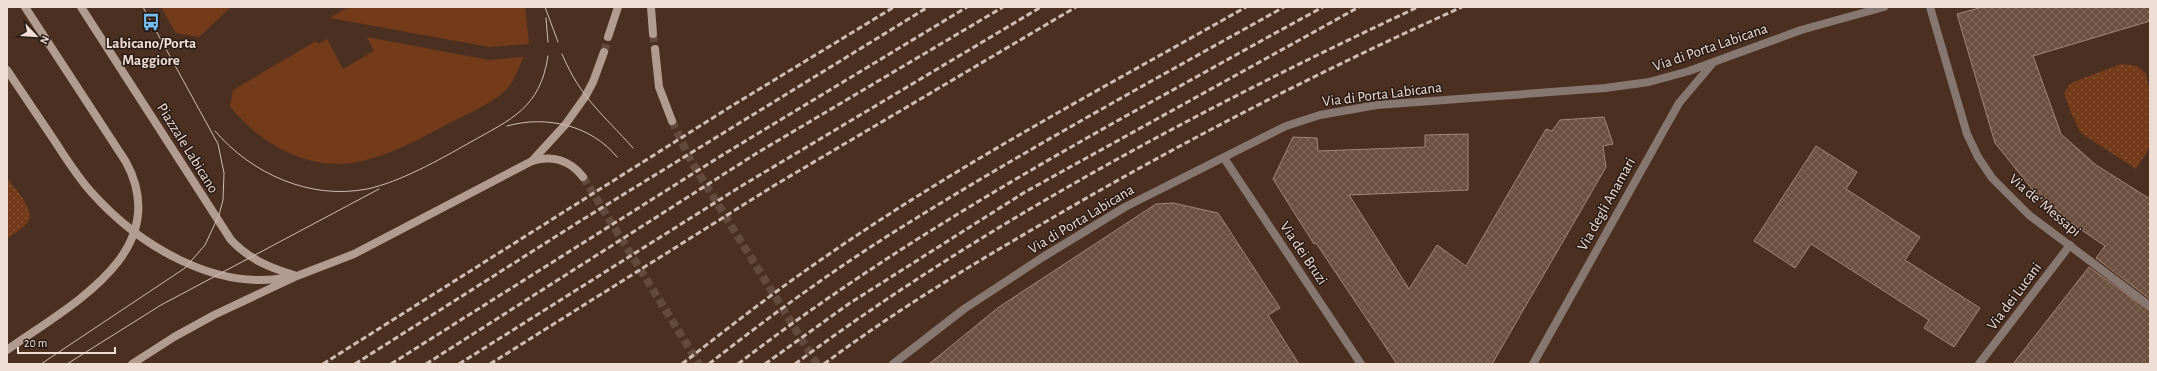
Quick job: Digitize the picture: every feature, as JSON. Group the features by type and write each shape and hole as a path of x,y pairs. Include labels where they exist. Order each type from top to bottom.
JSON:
{"main road":[{"path":"7,350 102,281 120,261 135,231 139,212 139,200 130,169 25,7"},
{"name":"Piazzale Labicano","path":"81,7 231,240 244,252 260,262 297,276"},
{"path":"608,37 618,7"},
{"path":"651,7 653,34"},
{"path":"654,49 659,87 672,121"},
{"path":"532,161 565,125 585,97 593,82 604,52"},
{"path":"7,70 93,195 135,231 162,249 190,264 226,276 256,281 297,276"},
{"path":"132,364 192,326 297,276 330,264 374,244 532,161 548,158 560,160 574,166 583,177"}],"street":[{"name":"Via di Porta Labicana","path":"893,364 964,309 1043,257 1125,207 1286,126 1337,111 1402,102 1627,86 1668,77 1712,63 1801,30 1884,7"},
{"name":"Via de' Messapi","path":"1930,7 1961,114 1978,157 1992,178 2015,203 2150,306"},
{"name":"Via degli Anamari","path":"1533,364 1679,103 1712,63"},
{"name":"Via dei Bruzi","path":"1224,158 1361,364"},
{"name":"Via dei Lucani","path":"1980,364 2070,245"}],"shaded area":[{"path":"161,7 231,7 199,37 176,33"},
{"path":"348,7 525,7 529,44 489,47 330,18"},
{"path":"367,37 489,60 524,57 508,88 492,101 396,150 366,160 347,164 327,164 291,154 258,134 230,107 233,90 316,41 318,44 327,39 343,69 374,51"},
{"path":"2121,64 2137,66 2146,74 2150,92 2150,147 2136,169 2081,133 2072,115 2064,93 2070,84"},
{"path":"7,178 24,200 30,213 30,218 25,225 7,239"}],"building":[{"path":"1983,7 2150,7 2150,21 2033,56 2061,134 2096,165 2150,199 2150,299 2096,258 2105,246 2045,205 1995,143 1957,14"},
{"path":"1604,117 1613,144 1603,146 1606,167 1492,364 1397,364 1316,243 1314,244 1273,179 1293,137 1317,138 1318,151 1425,147 1425,135 1468,134 1468,190 1349,195 1409,289 1437,245 1466,266 1546,129 1552,131 1560,120"},
{"path":"1816,146 1857,172 1846,189 1920,237 1905,260 1980,308 1954,347 1924,328 1929,320 1811,244 1795,268 1754,241"},
{"path":"1173,203 1218,213 1280,308 1268,315 1299,364 929,364 999,307 1156,204"},
{"path":"2089,267 2150,311 2150,364 2013,364"}],"tunnel":[{"path":"653,34 655,49"},
{"path":"604,52 608,37"},
{"path":"672,121 691,161 817,364"},
{"path":"583,177 699,364"}],"tram line":[{"path":"41,364 185,268 205,245 219,215 223,200 224,173 218,144 143,7"},
{"path":"545,7 558,42"},
{"path":"546,18 548,42"},
{"path":"562,54 569,70 585,95 633,148"},
{"path":"215,131 246,160 264,171 284,180 304,187 324,191 367,189 380,186 419,170 510,119 531,100 538,89 544,74 548,56"},
{"path":"507,126 537,122 567,125 594,137 617,157"},
{"path":"67,364 161,305 379,189"}],"railway":[{"path":"323,364 730,107 894,7"},
{"path":"355,364 577,223 928,7"},
{"path":"391,364 724,154 967,7"},
{"path":"426,364 757,153 1003,7"},
{"path":"459,364 743,185 1041,7"},
{"path":"490,364 775,185 1076,7"},
{"path":"682,364 751,310 804,272 925,191 1031,128 1246,7"},
{"path":"709,364 796,298 886,237 1034,148 1284,7"},
{"path":"738,364 835,293 935,228 1090,136 1323,7"},
{"path":"765,364 850,303 1025,192 1359,7"},
{"path":"795,364 868,312 942,263 1019,215 1098,170 1257,85 1418,7"},
{"path":"824,364 878,325 962,272 1148,163 1252,108 1356,56 1462,7"}],"place":[{"name":"Labicano/Porta Maggiore","path":"151,22"}]}
